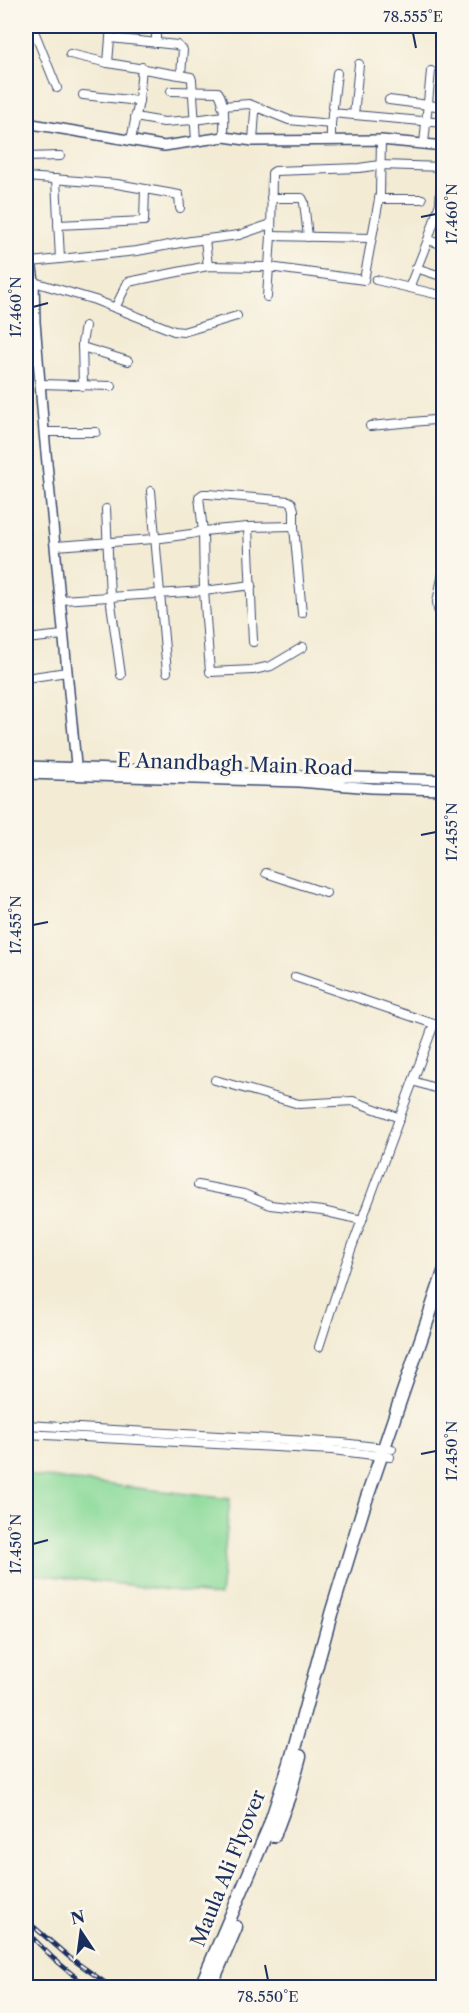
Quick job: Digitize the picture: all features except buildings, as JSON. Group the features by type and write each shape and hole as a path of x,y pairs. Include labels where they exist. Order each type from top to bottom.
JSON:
{"main road":[{"path":"387,1452 442,1278"},
{"path":"387,1452 444,1296"},
{"name":"Maula Ali Flyover","path":"210,1988 265,1860 294,1764 331,1614 363,1509 387,1452"},
{"name":"Maula Ali Flyover","path":"200,1988 289,1781"}],"street":[{"path":"32,26 57,88"},
{"path":"108,63 111,26"},
{"path":"156,26 156,43"},
{"path":"110,38 177,45 183,50 181,74"},
{"path":"70,54 191,77 196,141"},
{"path":"354,115 359,64"},
{"path":"131,140 139,100 142,67"},
{"path":"424,144 430,71"},
{"path":"331,139 337,73"},
{"path":"171,91 218,92 221,95 224,116 224,137"},
{"path":"83,95 139,100"},
{"path":"388,100 444,107"},
{"path":"222,106 249,104 290,120 331,124"},
{"path":"253,141 255,112"},
{"path":"332,113 444,123"},
{"path":"135,117 164,122 224,116"},
{"path":"26,123 164,146 224,137 253,141 381,140 444,146"},
{"path":"115,308 128,282 208,266 269,267 364,280 379,199 381,140"},
{"path":"26,157 60,156"},
{"path":"267,297 272,236 271,176 275,171 380,165 443,167 440,202 409,288"},
{"path":"26,177 117,184 179,195 180,208"},
{"path":"56,179 60,259"},
{"path":"58,225 144,221 146,189"},
{"path":"271,198 302,198 308,237"},
{"path":"379,199 422,199"},
{"path":"77,771 44,432 34,282 28,257 60,259 137,251 239,235 271,224"},
{"path":"272,236 371,238"},
{"path":"205,240 208,266"},
{"path":"428,240 444,245"},
{"path":"416,268 444,276"},
{"path":"376,280 444,296"},
{"path":"34,282 115,308 174,332 183,332 237,316"},
{"path":"83,386 82,347 85,326"},
{"path":"82,347 128,361"},
{"path":"40,384 112,386"},
{"path":"370,426 444,419"},
{"path":"44,432 96,432"},
{"path":"152,491 154,539 167,672"},
{"path":"302,613 292,503 208,494 199,497 203,531 204,591 210,672 253,670 271,666 303,647"},
{"path":"106,509 110,597 121,675"},
{"path":"56,546 154,539 248,527 294,526"},
{"path":"248,527 253,642"},
{"path":"444,568 437,602 438,610 444,613"},
{"path":"61,600 204,591 252,585"},
{"path":"26,639 63,635"},
{"path":"26,678 67,672"},
{"name":"E Anandbagh Main Road","path":"26,766 372,788 444,790"},
{"name":"E Anandbagh Main Road","path":"26,774 77,771 444,780"},
{"path":"266,873 326,893"},
{"path":"295,976 434,1024 345,1266 319,1347"},
{"path":"215,1080 299,1104 353,1101 400,1118"},
{"path":"413,1082 444,1091"},
{"path":"198,1185 244,1194 270,1205 322,1211 362,1220"},
{"path":"26,1425 332,1450 387,1452"},
{"path":"26,1434 170,1437"}],"green space":[{"path":"26,1475 230,1499 220,1596 26,1573"}],"railway":[{"path":"26,1920 69,1957 113,1988"},
{"path":"26,1931 53,1958 89,1988"}]}
